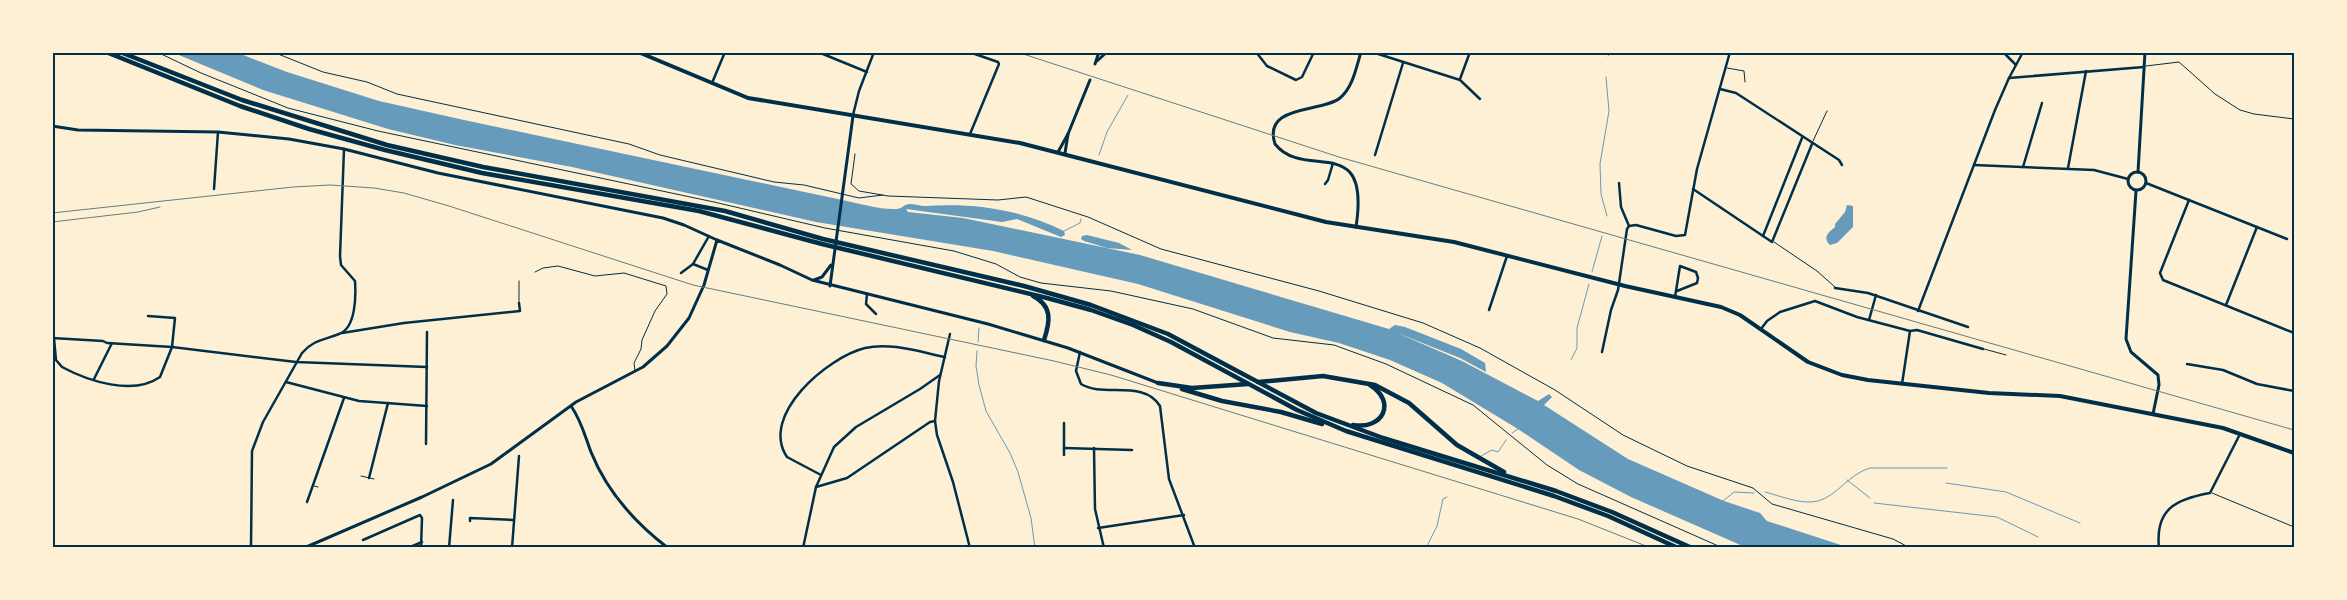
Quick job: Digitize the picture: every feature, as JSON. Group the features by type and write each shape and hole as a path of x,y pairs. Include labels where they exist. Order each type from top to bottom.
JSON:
{"highway":[{"path":"106,52 240,106 385,150 490,174 699,211 830,246 977,281 1003,284 1071,298 1141,322 1192,346 1300,405 1342,423 1400,444 1521,479 1612,512 1692,548"},
{"path":"120,52 242,100 354,136 475,165 700,205 973,274 1003,284 1040,300 1049,312 1049,322 1044,340"},
{"path":"1022,292 1069,304 1133,325 1190,351 1297,410 1346,431"},
{"path":"1178,387 1224,387 1288,378 1323,376 1366,383 1399,397 1468,452 1521,479"},
{"path":"1158,383 1178,387 1206,397 1282,412 1554,496 1608,516 1678,548"},
{"path":"1342,423 1366,426 1374,423 1381,416 1384,406 1382,396 1378,390 1366,383"}],"main road":[{"path":"639,53 748,98 970,134 1065,153 1312,218 1356,227 1454,242 1619,285 1729,310 1820,368 1853,378 2002,394 2048,395 2153,414 2240,434 2294,453"}],"street":[{"path":"712,83 725,52"},
{"path":"818,52 867,72"},
{"path":"830,286 853,116 874,52"},
{"path":"969,52 998,62 970,134"},
{"path":"1099,52 1096,62 1107,52"},
{"path":"1256,52 1262,60 1278,72 1296,80 1302,78 1314,52"},
{"path":"1356,227 1360,196 1352,175 1344,168 1333,163 1287,154 1275,144 1274,132 1281,119 1289,112 1320,107 1340,98 1351,85 1361,52"},
{"path":"1372,52 1460,80 1480,99"},
{"path":"1460,80 1470,52"},
{"path":"1630,226 1636,224 1676,236 1685,236 1693,189 1730,52"},
{"path":"2003,52 2016,65"},
{"path":"1918,311 2009,78 2023,52"},
{"path":"2138,172 2145,52"},
{"path":"1375,155 1403,62"},
{"path":"2009,78 2145,66"},
{"path":"2068,168 2086,70"},
{"path":"1058,152 1068,134 1090,80"},
{"path":"1720,89 1736,94 1839,160 1842,165"},
{"path":"2023,166 2042,103"},
{"path":"52,126 78,130 218,132 289,139 344,149 438,173 663,218 684,225 812,280 830,286 952,314 1044,340 1158,383"},
{"path":"214,189 218,132"},
{"path":"1065,153 1068,134"},
{"path":"1763,236 1802,138"},
{"path":"1693,189 1772,242 1812,144"},
{"path":"341,334 350,322 355,291 355,281 341,265 340,256 344,149"},
{"path":"1325,184 1333,163"},
{"path":"1974,165 2098,170 2128,178"},
{"path":"2128,178 2138,172"},
{"path":"2138,172 2143,175 2146,183 2287,239"},
{"path":"2128,178 2130,188 2136,191 2142,189 2146,183"},
{"path":"1602,352 1611,310 1619,285 1623,247 1630,226 1621,207 1620,183"},
{"path":"2136,191 2126,339 2131,352 2158,375 2159,385 2153,414"},
{"path":"2189,200 2160,273 2161,276 2166,281 2294,333"},
{"path":"2226,305 2257,228"},
{"path":"681,272 693,264 709,236"},
{"path":"304,548 422,497 491,464 571,406 636,372 667,346 689,318 698,299 717,240"},
{"path":"1489,310 1507,256"},
{"path":"812,280 822,277 833,262"},
{"path":"693,264 708,270"},
{"path":"1675,297 1680,266 1696,272 1697,283 1677,291"},
{"path":"1835,288 1876,296 1968,326"},
{"path":"867,294 866,304 876,314"},
{"path":"1869,320 1876,296"},
{"path":"1761,329 1767,321 1780,312 1815,301 1869,320 1910,331 1917,330 1983,349"},
{"path":"251,548 252,451 264,422 296,362 302,353 314,342 341,334 404,323 520,310 519,303"},
{"path":"148,316 175,318 172,348 160,377 149,383 127,386 94,379 68,370 58,364 53,338 103,341 112,343 172,348 296,362 426,367"},
{"path":"1902,384 1910,331"},
{"path":"426,444 428,332"},
{"path":"950,334 940,374 935,421 970,548"},
{"path":"94,379 112,343"},
{"path":"821,475 787,457 781,437 782,419 788,406 816,377 841,358 864,348 884,346 945,356"},
{"path":"1080,352 1077,378 1085,387 1134,392 1157,401 1162,414 1169,479 1195,548"},
{"path":"2187,364 2223,370 2257,384 2294,391"},
{"path":"803,548 816,487 830,454 841,439 940,374"},
{"path":"286,382 344,398 427,406"},
{"path":"307,502 344,398"},
{"path":"369,478 388,403"},
{"path":"571,406 582,426 596,463 610,490 632,518 668,548"},
{"path":"816,487 847,478 930,422 935,421"},
{"path":"1064,424 1064,456"},
{"path":"2159,548 2159,524 2168,510 2182,502 2210,492 2240,434"},
{"path":"1064,448 1132,450"},
{"path":"1094,448 1094,500 1098,528 1104,548"},
{"path":"512,548 519,456"},
{"path":"449,548 453,500"},
{"path":"363,540 420,515 422,518 421,548"},
{"path":"1098,528 1184,516"},
{"path":"470,520 470,518 513,520"},
{"path":"408,548 422,542"}],"lane":[{"path":"157,52 202,73 288,108 378,131 714,202 825,228 954,251 996,264 1020,276 1041,283 1111,291 1194,309 1273,338 1334,345 1386,364 1473,406 1547,465 1578,484 1724,548"},
{"path":"273,52 323,72 367,82 397,94 629,144 660,155 774,182 804,185 859,198 883,195"},
{"path":"2145,66 2179,62 2217,96 2240,110 2254,114 2294,118"},
{"path":"1725,68 1744,71 1745,82"},
{"path":"1812,144 1827,111"},
{"path":"855,154 851,184 855,189 883,195 998,200 1026,197 1088,217 1161,249 1326,293 1450,333 1555,390 1623,436 1687,466 1753,488 1772,504 1894,539 1910,548"},
{"path":"1772,242 1817,271 1835,288"},
{"path":"536,272 552,266 564,267 595,276 624,273 666,286 667,294 655,311 642,340 641,349 634,363 636,372"},
{"path":"519,280 519,303"},
{"path":"1983,349 2006,355"},
{"path":"361,476 374,479"},
{"path":"313,485 318,487"},
{"path":"2210,492 2294,528"}],"water":[{"path":"174,53 238,53 287,72 379,101 871,207 898,209 910,204 996,209 1047,223 1064,231 1065,235 1061,237 1017,219 1002,222 906,209 908,212 963,218 1140,255 1389,329 1395,325 1405,327 1461,349 1485,363 1486,372 1460,358 1395,332 1462,361 1538,401 1549,394 1552,397 1544,405 1628,459 1724,501 1760,513 1767,521 1847,547 1745,547 1631,497 1579,470 1518,429 1442,383 1390,360 1339,343 1290,332 1138,284 993,251 816,222 572,167 455,145 388,129 263,90"},
{"path":"1847,205 1853,206 1853,227 1837,243 1830,245 1826,237 1845,212"},
{"path":"1087,235 1119,243 1132,250 1107,248 1081,239 1082,236"}],"waterway":[{"path":"1608,56 1611,52"},
{"path":"1606,77 1609,111 1600,164 1601,194 1607,216"},
{"path":"1099,155 1107,132 1128,95"},
{"path":"1064,231 1080,223 1081,219"},
{"path":"1592,272 1602,236"},
{"path":"1571,360 1577,348 1577,328 1589,284"},
{"path":"978,342 979,328"},
{"path":"977,351 976,366 986,411 1010,453 1018,472 1031,518 1035,548"},
{"path":"1512,433 1518,429"},
{"path":"1481,456 1492,450 1498,452 1506,440"},
{"path":"1765,492 1784,498 1811,502 1831,495 1856,475 1870,468 1947,468"},
{"path":"1847,480 1870,498"},
{"path":"1946,483 2006,492 2080,523"},
{"path":"1723,501 1734,492 1754,493"},
{"path":"1426,548 1437,526 1443,499 1447,497"},
{"path":"1874,503 1997,517 2038,537"}],"railway":[{"path":"1017,52 1339,157 2294,430"},
{"path":"52,213 293,187 330,185 374,188 404,193 693,285 1054,361 1111,375 1578,519 1651,548"},
{"path":"52,222 138,212 160,207"}]}
